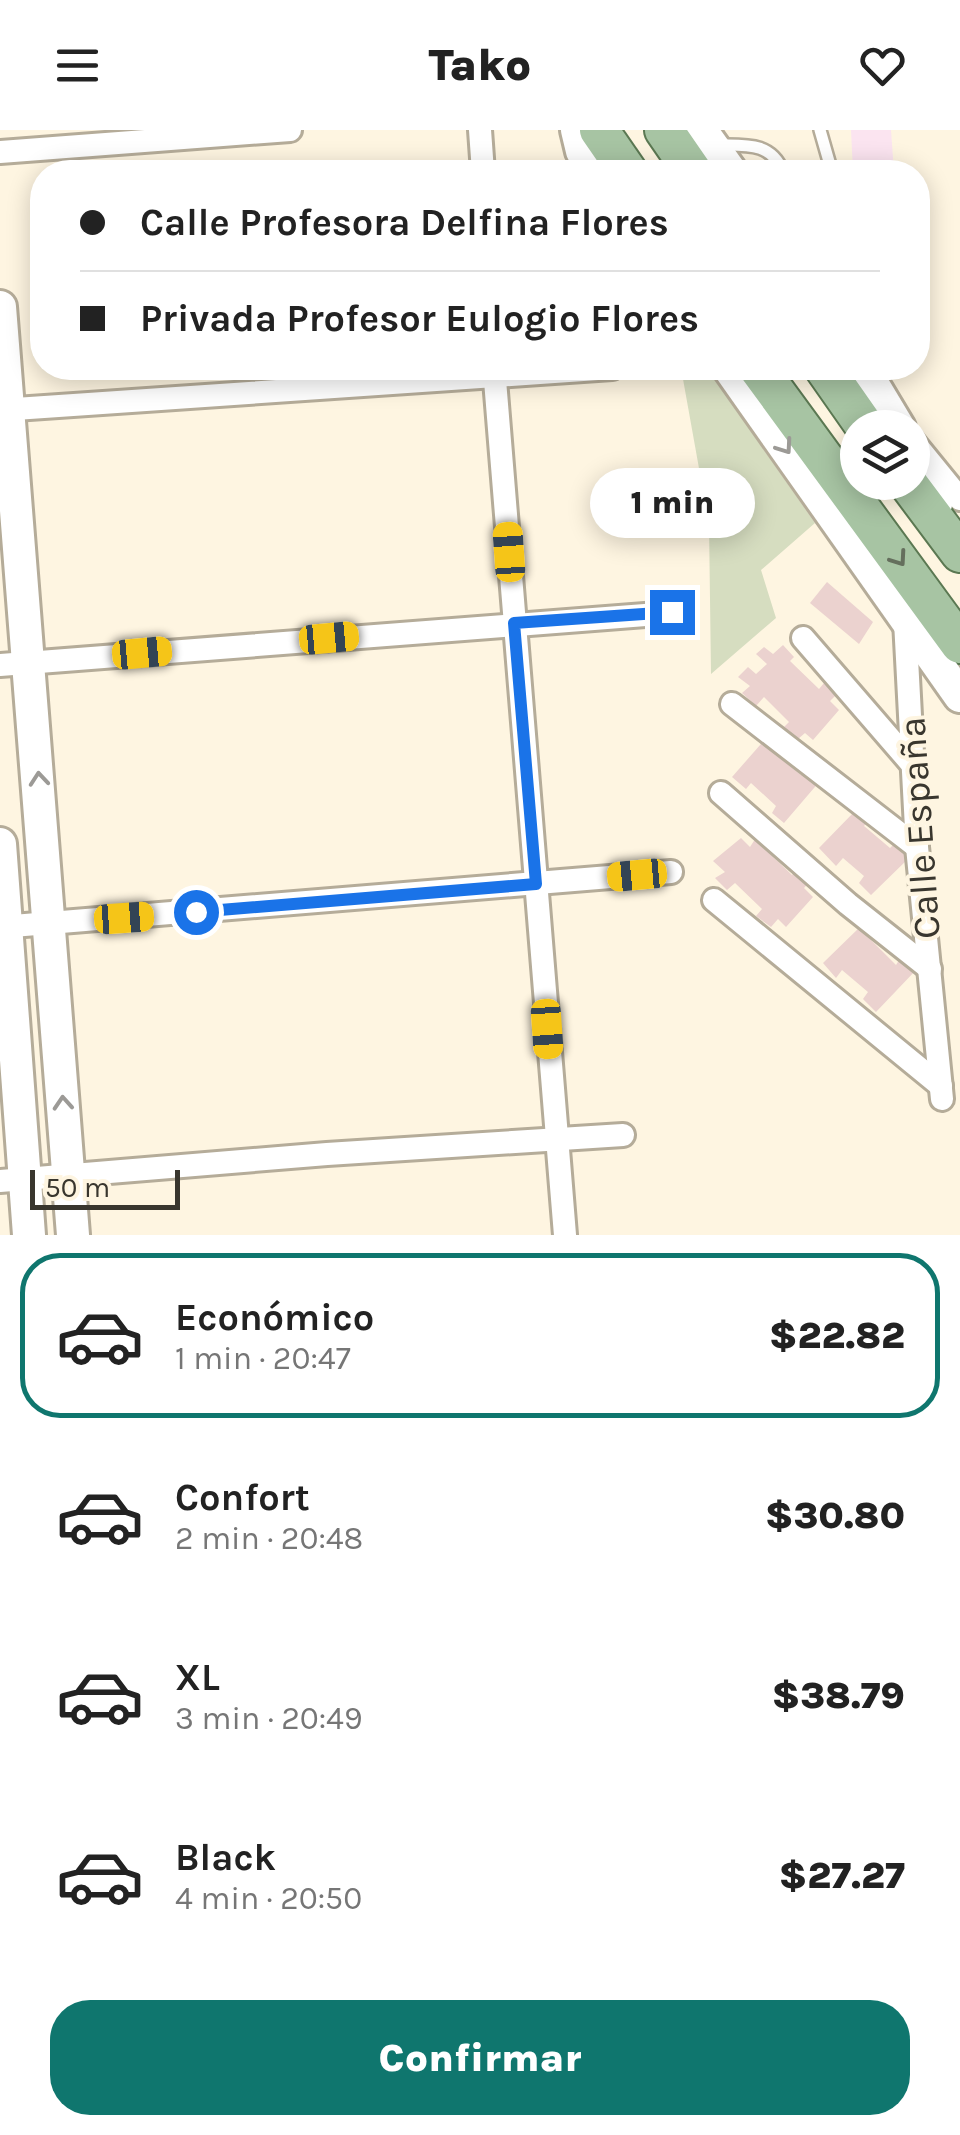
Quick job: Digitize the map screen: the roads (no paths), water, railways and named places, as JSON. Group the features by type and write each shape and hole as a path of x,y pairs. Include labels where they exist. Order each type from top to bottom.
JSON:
{"main road":[{"path":"600,130 620,160"},
{"path":"628,130 648,160"},
{"path":"664,130 702,149"},
{"path":"767,380 960,644"},
{"path":"789,380 844,470 860,505"},
{"path":"847,380 876,410"},
{"path":"920,500 960,553"}],"street":[{"path":"0,152 290,130"},
{"path":"480,130 482,160"},
{"path":"577,130 587,160"},
{"path":"0,307 14,664 50,923 73,1235"},
{"path":"4,410 382,380"},
{"path":"496,380 555,1138 566,1235"},
{"path":"738,380 960,696"},
{"path":"930,467 960,499"},
{"path":"930,492 960,553"},
{"path":"14,664 672,612"},
{"name":"Calle España","path":"714,900 942,1092 917,847 905,618"},
{"path":"802,638 911,762"},
{"path":"732,704 917,847"},
{"path":"721,793 930,970"},
{"path":"0,844 12,1180 29,1235"},
{"path":"3,926 671,872"},
{"path":"12,1180 623,1134"}],"lane":[{"path":"820,130 829,160"},
{"path":"702,149 761,148 771,152 776,160"}]}
